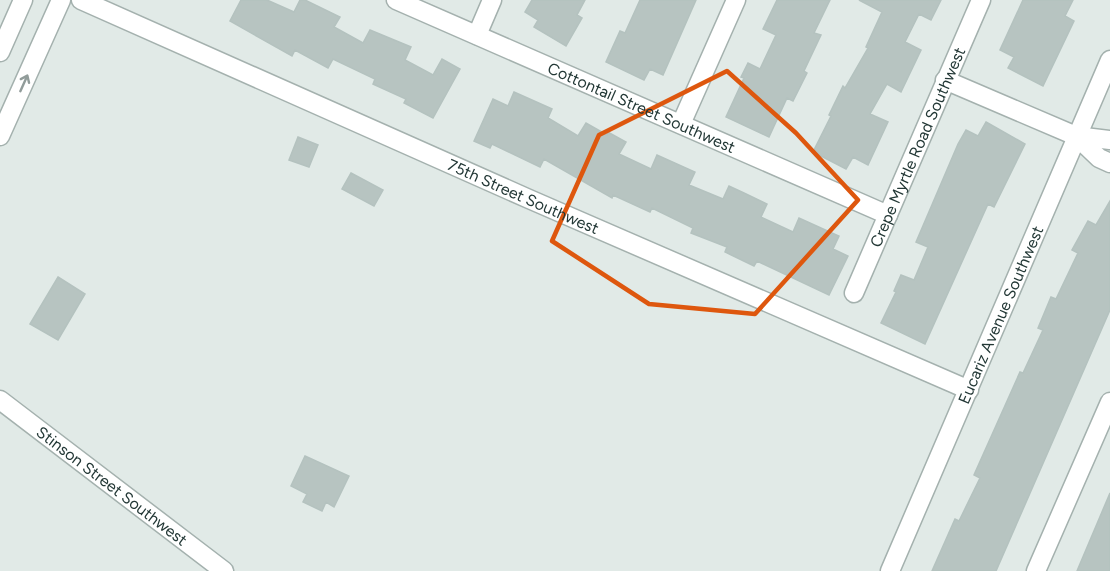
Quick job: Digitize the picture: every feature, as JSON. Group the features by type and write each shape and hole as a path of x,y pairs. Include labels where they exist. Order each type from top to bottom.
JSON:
{"street":[{"path":"0,52 23,0"},
{"path":"0,136 61,0"},
{"name":"75th Street Southwest","path":"81,0 529,199 969,390"},
{"name":"Cottontail Street Southwest","path":"396,0 888,215"},
{"path":"477,35 492,0"},
{"path":"681,124 736,0"},
{"name":"Crepe Myrtle Road Southwest","path":"854,293 981,0"},
{"name":"Eucariz Avenue Southwest","path":"890,571 1110,60"},
{"path":"945,80 1076,136 1110,141"},
{"path":"1076,136 1110,164"},
{"name":"Stinson Street Southwest","path":"0,400 224,571"},
{"path":"1036,571 1110,402"}],"highlighted area":[{"path":"727,71 796,133 858,200 755,314 649,304 552,241 599,135"}],"building":[{"path":"241,0 267,0 294,12 300,0 305,0 340,17 334,27 363,43 370,30 411,47 405,60 433,75 442,59 460,69 433,118 404,103 406,99 373,84 375,79 333,59 328,68 295,50 292,56 230,21"},
{"path":"532,0 585,0 577,15 582,18 566,46 534,27 538,20 525,12"},
{"path":"640,0 696,0 663,75 650,69 644,80 606,62 620,31 625,33"},
{"path":"777,0 830,0 814,33 821,35 804,71 807,73 793,101 787,98 769,137 726,117 744,78 741,77 748,63 760,69 776,35 763,29"},
{"path":"859,0 941,0 931,20 919,14 905,42 921,50 901,92 887,84 870,114 888,122 868,165 853,157 846,169 813,152 843,86 845,88 868,48 866,47 882,12"},
{"path":"1023,0 1073,0 1065,16 1074,21 1043,86 1008,68 1014,57 1000,50"},
{"path":"514,92 552,109 548,118 578,136 586,123 607,135 608,132 626,142 619,154 651,169 657,155 695,172 689,185 723,199 729,186 767,204 761,217 793,232 799,218 839,236 833,249 848,256 829,295 757,261 754,266 725,252 727,247 691,233 693,228 652,208 650,212 613,195 612,198 544,159 540,167 492,144 490,148 474,141 493,99 508,106"},
{"path":"986,122 1025,144 994,207 988,204 925,344 881,323 896,292 894,291 901,275 914,280 928,247 916,242 958,144 966,130 978,136"},
{"path":"298,137 318,145 309,167 289,160"},
{"path":"351,173 383,190 374,206 342,189"},
{"path":"1110,201 1110,310 996,571 932,571 955,519 959,521 980,478 974,475 1020,372 1023,373 1043,330 1038,328 1051,297 1056,299 1078,253 1072,250 1088,221 1096,225"},
{"path":"58,277 85,294 58,340 30,324"},
{"path":"305,456 349,476 334,507 326,502 322,511 303,502 307,494 291,486"},
{"path":"1110,493 1110,571 1077,571"}]}
